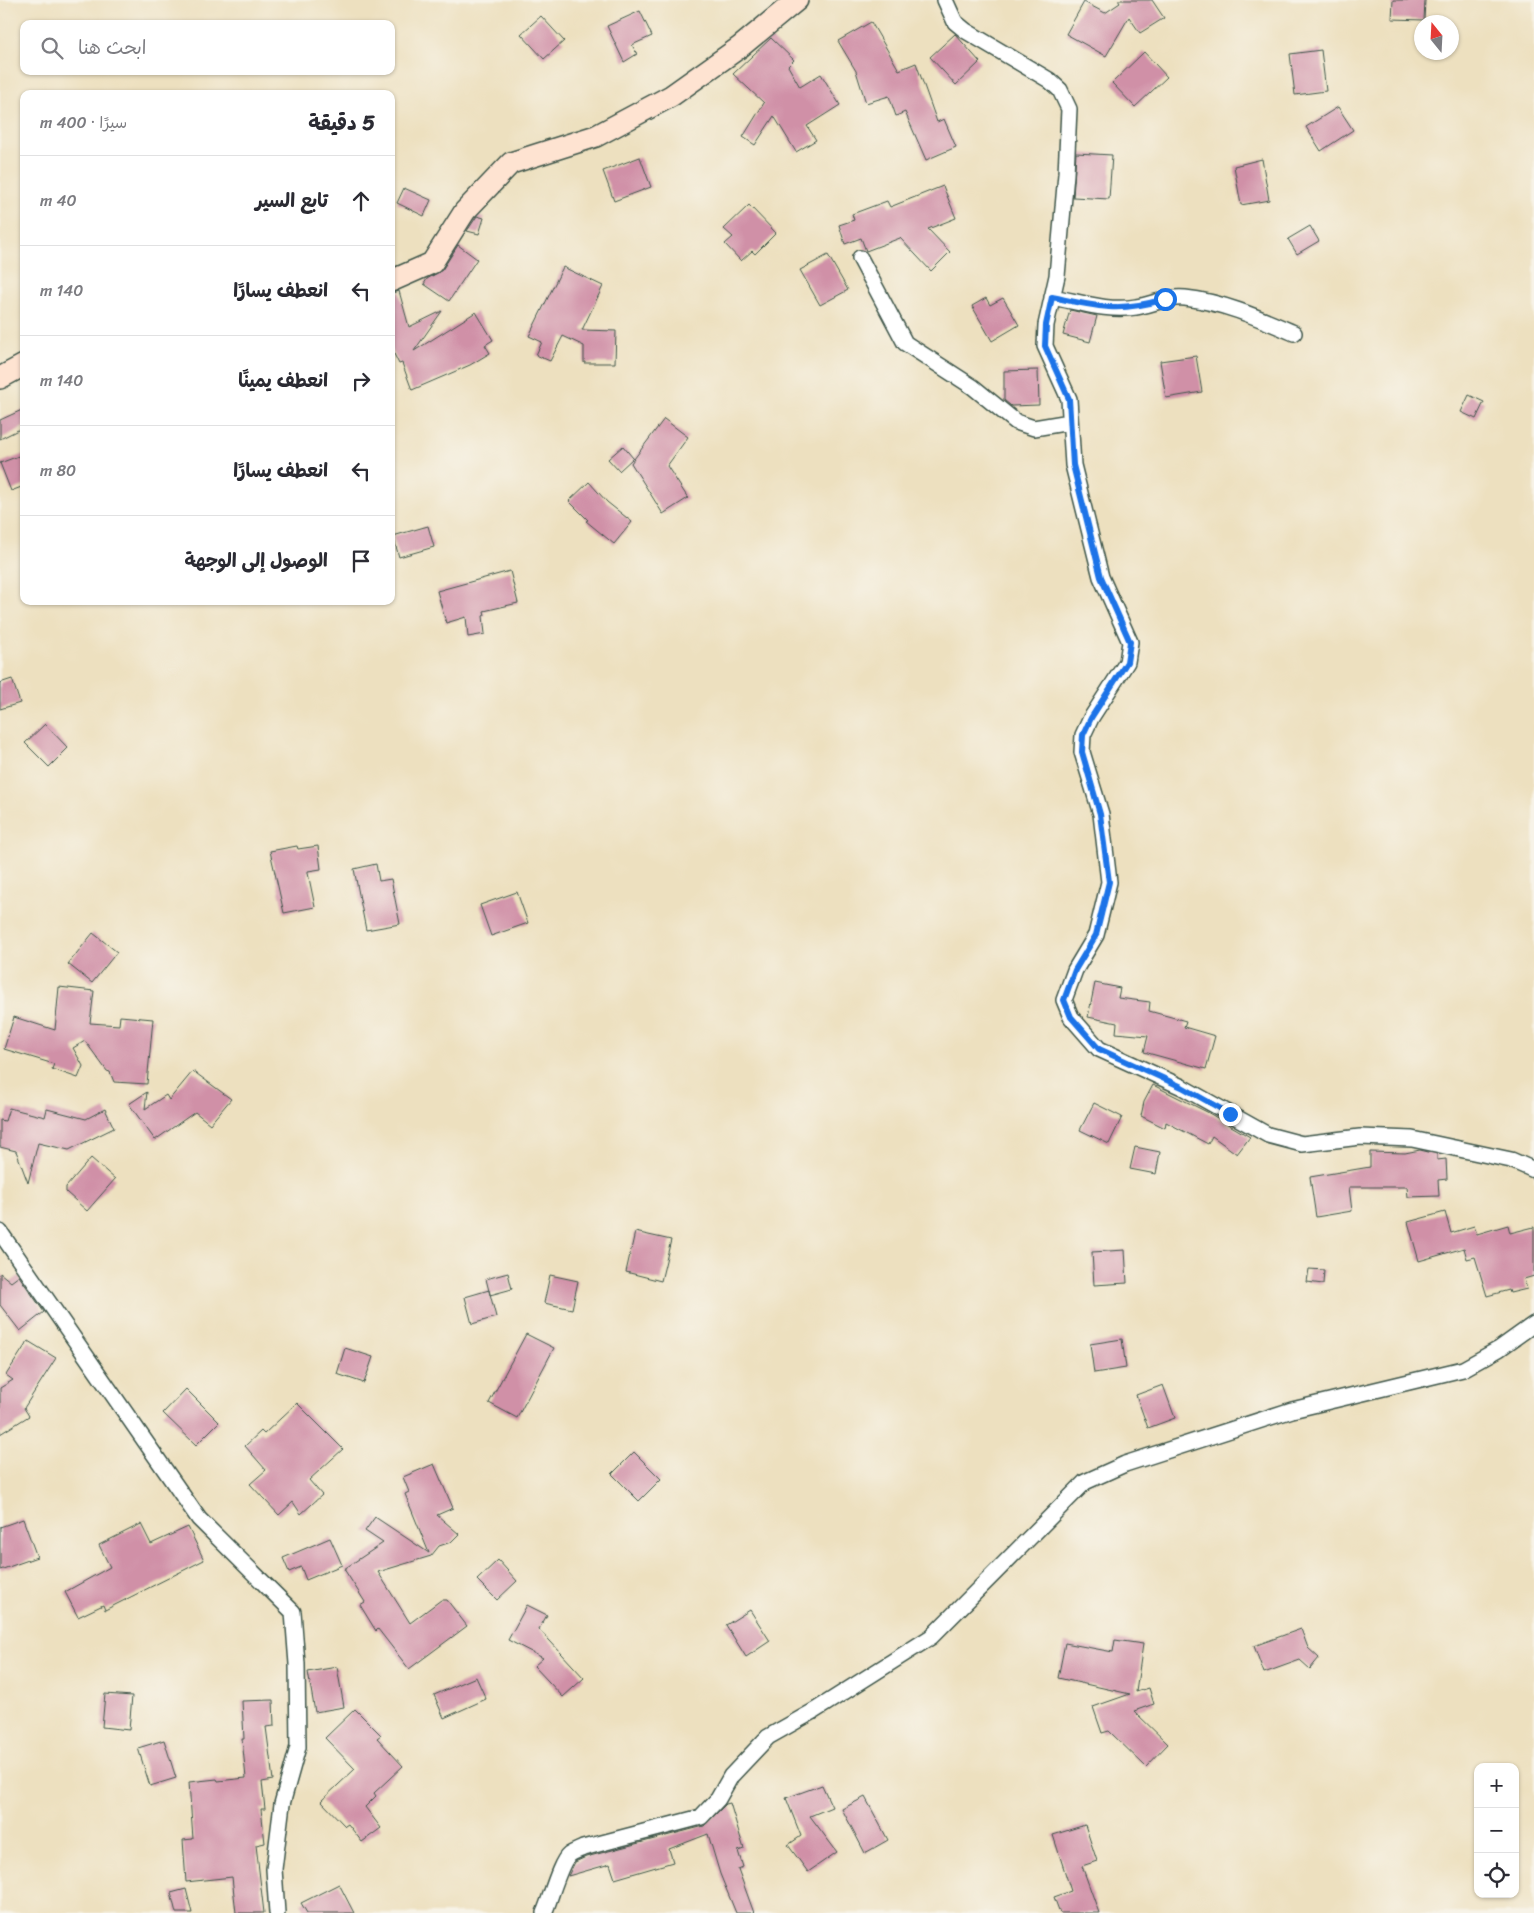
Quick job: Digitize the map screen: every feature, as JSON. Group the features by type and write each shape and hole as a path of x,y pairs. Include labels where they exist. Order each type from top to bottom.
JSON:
{"street":[{"path":"395,279 432,263 465,211 511,164 596,136 670,96 740,47 797,0"},
{"path":"945,0 955,22 966,31 1049,80 1060,90 1069,109 1065,193 1057,276 1046,325 1045,346 1069,399 1073,465 1101,577 1130,642 1127,662 1091,718 1083,735 1082,752 1100,814 1109,882 1096,935 1075,970 1064,1000 1071,1017 1099,1049 1182,1087 1268,1135 1302,1144 1360,1137 1412,1139 1511,1160 1534,1170"},
{"path":"860,258 905,343 973,387 1016,422 1034,428 1070,422"},
{"path":"1052,297 1120,309 1137,307 1165,299 1183,298 1241,310 1294,333"},
{"path":"0,378 20,367"},
{"path":"0,1232 198,1519 293,1612 298,1664 298,1746 282,1804 274,1869 277,1913"},
{"path":"544,1913 555,1889 560,1870 568,1855 583,1848 701,1817 718,1799 731,1776 768,1737 814,1711 931,1637 1085,1482 1125,1464 1292,1410 1463,1369 1499,1349 1534,1324"}],"building":[{"path":"1118,0 1152,0 1164,18 1140,33 1129,17 1106,56 1066,34 1084,2 1105,13 1120,3"},
{"path":"1393,0 1425,0 1424,15 1414,15 1414,20 1392,19"},
{"path":"640,11 652,36 632,45 637,54 624,62 607,26"},
{"path":"541,16 564,41 544,59 521,34"},
{"path":"871,22 899,70 916,63 937,122 944,119 956,147 926,160 905,112 896,116 889,96 866,103 856,71 838,41"},
{"path":"955,34 980,62 956,85 930,57"},
{"path":"771,38 794,60 788,66 800,87 821,74 840,105 807,126 816,140 796,152 774,116 755,145 743,137 764,103 733,74"},
{"path":"1321,50 1326,91 1295,95 1290,54"},
{"path":"1144,52 1167,77 1135,107 1112,83"},
{"path":"1338,107 1353,130 1321,151 1306,127"},
{"path":"1076,153 1112,155 1109,199 1073,197"},
{"path":"640,157 651,187 614,201 603,171"},
{"path":"1262,159 1269,200 1241,205 1234,166"},
{"path":"943,186 956,218 928,229 950,252 931,271 900,238 866,251 861,238 845,244 839,225 854,220 852,214 887,201 890,207"},
{"path":"404,188 431,200 424,216 397,203"},
{"path":"749,205 776,233 755,254 752,251 741,261 725,244 733,237 724,229"},
{"path":"477,216 484,218 479,234 467,231"},
{"path":"1310,226 1319,241 1297,254 1288,239"},
{"path":"458,245 477,259 449,301 424,284 427,279 442,270"},
{"path":"828,255 848,290 820,305 800,270"},
{"path":"563,267 603,286 582,330 616,331 615,363 584,363 584,346 563,336 550,361 536,355 542,342 529,336"},
{"path":"399,291 409,327 442,311 414,351 476,312 493,340 485,345 490,353 470,365 412,390 402,363 399,364 395,356 395,292"},
{"path":"986,298 990,305 1003,298 1019,325 992,341 972,306"},
{"path":"1070,310 1097,316 1090,342 1063,335"},
{"path":"1196,356 1202,392 1166,398 1160,361"},
{"path":"1038,370 1039,405 1011,406 1004,400 1004,371"},
{"path":"1469,395 1484,402 1476,419 1461,412"},
{"path":"20,411 20,429 0,439 0,420"},
{"path":"664,419 688,437 667,466 688,498 663,514 631,463"},
{"path":"623,446 633,458 619,471 608,459"},
{"path":"20,456 20,488 11,491 0,463"},
{"path":"589,482 607,502 632,522 614,544 586,521 588,520 569,501"},
{"path":"428,526 434,547 399,557 395,535"},
{"path":"510,571 518,603 484,611 485,634 468,637 466,617 446,623 437,591"},
{"path":"12,679 20,703 0,709 0,683"},
{"path":"45,724 68,748 49,767 25,743"},
{"path":"297,846 298,849 318,846 321,869 308,871 315,907 284,913 270,851"},
{"path":"376,864 379,881 391,879 400,924 366,930 354,869"},
{"path":"517,892 528,923 491,936 480,905"},
{"path":"93,933 117,952 92,983 68,964"},
{"path":"1095,983 1120,988 1118,998 1150,1002 1149,1011 1186,1021 1184,1027 1215,1036 1206,1069 1144,1052 1148,1036 1116,1033 1117,1023 1088,1017"},
{"path":"59,987 94,991 90,1023 119,1025 120,1016 153,1019 147,1084 114,1082 110,1072 107,1071 85,1041 73,1048 83,1066 78,1078 52,1069 54,1064 4,1049 14,1017 55,1030"},
{"path":"193,1071 231,1099 210,1124 195,1112 155,1140 129,1104 147,1092 145,1109 166,1095 169,1100"},
{"path":"1153,1085 1207,1112 1250,1137 1237,1154 1212,1136 1208,1144 1166,1122 1165,1128 1141,1116 1144,1102"},
{"path":"1094,1103 1122,1117 1109,1144 1080,1130"},
{"path":"9,1108 45,1117 47,1109 86,1119 105,1109 114,1128 69,1150 38,1143 28,1183 16,1151 0,1147 0,1120 5,1121"},
{"path":"1135,1147 1160,1152 1156,1174 1130,1169"},
{"path":"1420,1150 1437,1154 1437,1160 1446,1159 1447,1179 1438,1180 1439,1196 1408,1197 1407,1187 1349,1187 1352,1211 1316,1217 1310,1177 1370,1167 1370,1152 1405,1153"},
{"path":"91,1158 115,1179 87,1211 66,1192 66,1187"},
{"path":"1445,1212 1451,1233 1474,1226 1477,1234 1508,1225 1510,1233 1534,1227 1534,1276 1524,1279 1527,1289 1510,1293 1509,1290 1487,1296 1475,1257 1467,1259 1464,1248 1419,1261 1408,1222"},
{"path":"635,1232 671,1240 661,1281 626,1272"},
{"path":"1125,1250 1127,1283 1094,1285 1092,1252"},
{"path":"1309,1269 1324,1270 1323,1284 1307,1282"},
{"path":"0,1273 11,1282 19,1276 44,1312 20,1331 0,1305"},
{"path":"508,1273 512,1289 490,1295 486,1279"},
{"path":"550,1275 578,1281 572,1309 544,1303"},
{"path":"489,1290 496,1317 472,1324 465,1297"},
{"path":"526,1334 554,1348 517,1418 489,1403"},
{"path":"1122,1339 1126,1368 1094,1373 1090,1344"},
{"path":"28,1341 56,1358 24,1408 29,1416 0,1434 0,1388 13,1380 6,1375"},
{"path":"345,1348 373,1357 364,1383 337,1374"},
{"path":"1163,1385 1175,1418 1148,1428 1136,1395"},
{"path":"186,1389 219,1422 196,1445 163,1413"},
{"path":"297,1403 343,1449 309,1480 322,1495 301,1514 293,1502 279,1515 250,1484 266,1470 245,1446 261,1431 264,1434"},
{"path":"634,1452 661,1479 639,1501 612,1474"},
{"path":"434,1464 453,1508 437,1515 459,1534 451,1542 439,1546 431,1556 378,1572 410,1623 441,1600 447,1600 467,1626 409,1669 378,1629 376,1631 360,1605 365,1602 344,1569 383,1543 365,1531 375,1517 429,1553 405,1494 409,1492 403,1477"},
{"path":"23,1519 37,1557 0,1570 0,1527"},
{"path":"141,1524 151,1544 188,1527 204,1560 105,1610 103,1605 78,1617 65,1592 110,1567 99,1545"},
{"path":"330,1538 342,1565 306,1580 301,1567 289,1572 283,1558"},
{"path":"498,1560 517,1581 497,1600 477,1580"},
{"path":"527,1605 547,1615 539,1629 584,1678 563,1697 534,1666 543,1658 508,1640"},
{"path":"750,1610 770,1641 746,1657 726,1625"},
{"path":"1301,1629 1308,1648 1319,1658 1310,1669 1300,1660 1264,1673 1254,1646"},
{"path":"1115,1640 1143,1644 1136,1692 1149,1688 1154,1704 1134,1711 1168,1744 1146,1767 1109,1731 1102,1733 1093,1707 1130,1694 1058,1678 1065,1643 1113,1652"},
{"path":"337,1667 344,1707 315,1712 308,1672"},
{"path":"476,1677 486,1699 444,1718 434,1695"},
{"path":"105,1694 132,1696 129,1730 102,1727"},
{"path":"273,1700 274,1726 266,1727 273,1780 262,1782 265,1809 261,1809 265,1843 256,1845 264,1913 236,1913 232,1877 186,1882 183,1840 193,1839 189,1782 246,1778 242,1739 244,1739 242,1701"},
{"path":"355,1709 381,1735 377,1738 403,1766 374,1793 376,1796 365,1807 381,1828 362,1842 348,1824 345,1826 321,1801 355,1769 325,1738"},
{"path":"164,1740 176,1778 150,1786 138,1748"},
{"path":"822,1785 832,1807 810,1816 837,1852 808,1872 788,1845 801,1836 786,1798"},
{"path":"865,1797 888,1840 865,1853 842,1809"},
{"path":"730,1803 744,1849 738,1851 743,1867 738,1869 754,1913 736,1913 720,1874 708,1834 669,1849 673,1862 615,1879 610,1864 568,1876 575,1862 586,1857 704,1826 726,1804"},
{"path":"1085,1825 1097,1861 1082,1866 1099,1913 1060,1913 1054,1897 1071,1891 1053,1835"},
{"path":"339,1884 354,1913 307,1913 301,1903"},
{"path":"186,1889 192,1913 176,1913 171,1893"}],"route":[{"path":"1165,299 1137,307 1120,309 1104,308 1052,297 1046,325 1045,346 1069,399 1073,465 1101,577 1130,642 1127,662 1091,718 1083,735 1082,752 1100,814 1109,882 1096,935 1075,970 1064,1000 1071,1017 1099,1049 1182,1087 1230,1114"}]}
